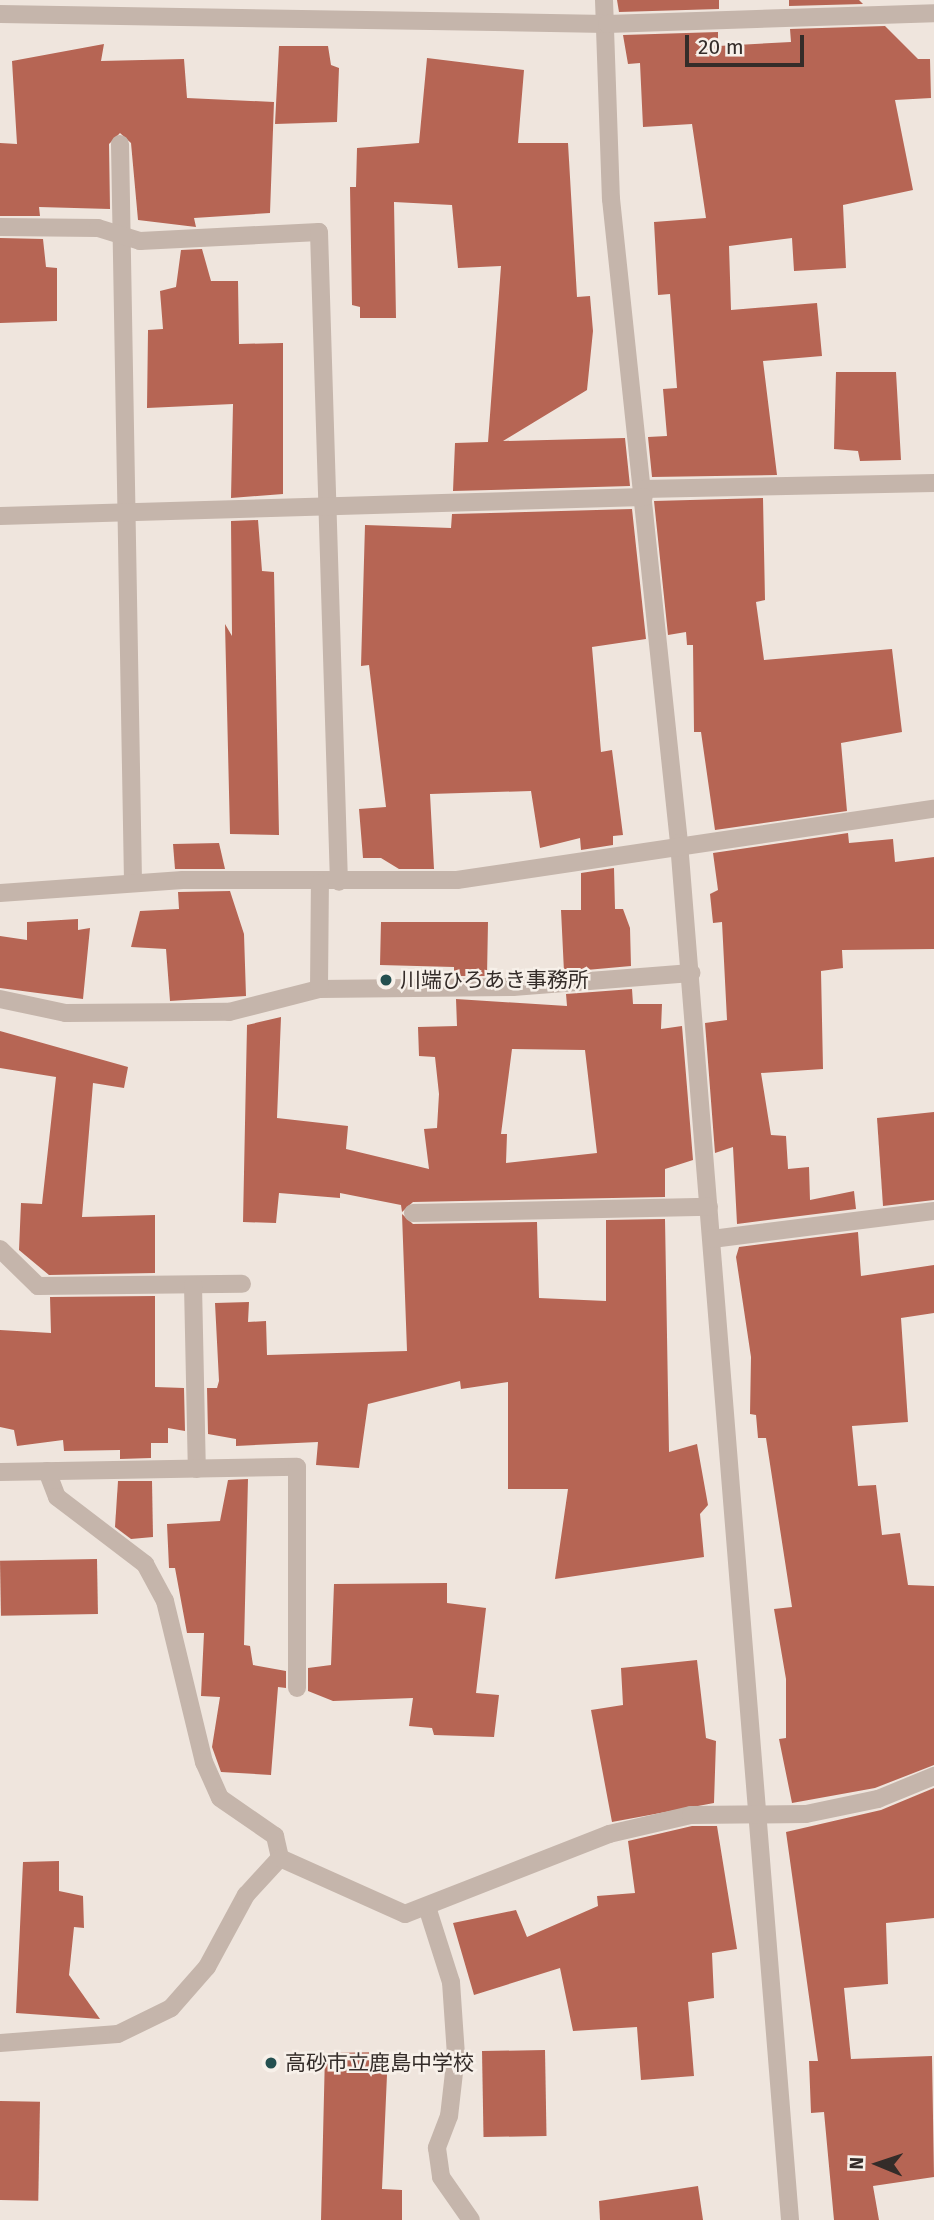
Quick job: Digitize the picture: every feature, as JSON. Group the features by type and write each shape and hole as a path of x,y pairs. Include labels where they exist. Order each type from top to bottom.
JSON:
{"street":[{"path":"604,0 607,24 611,199 691,973 790,2220"},
{"path":"0,14 607,24 934,13"},
{"path":"120,144 133,883"},
{"path":"0,227 98,228 141,241 319,232 339,882"},
{"path":"0,516 327,507 934,483"},
{"path":"0,893 133,883 457,880 679,843 934,809"},
{"path":"319,989 320,883"},
{"path":"0,999 66,1013 229,1012 319,989 513,987 691,973"},
{"path":"413,1213 709,1207"},
{"path":"712,1239 934,1211"},
{"path":"0,1249 38,1286 242,1284"},
{"path":"193,1285 197,1469"},
{"path":"0,1472 297,1467 297,1688"},
{"path":"47,1471 57,1497 145,1564 165,1601 204,1762 220,1798 275,1836 280,1858"},
{"path":"280,1858 405,1914 609,1834 691,1815 757,1815 878,1799 934,1776"},
{"path":"0,2043 72,2042 118,2034 170,2008 207,1967 246,1895 280,1858"},
{"path":"427,1907 451,1982 456,2055 449,2116 437,2148 441,2177 471,2220"}],"building":[{"path":"617,0 719,0 719,9 619,12"},
{"path":"789,0 859,0 863,4 789,6"},
{"path":"885,26 918,59 930,59 931,98 895,100 913,190 843,205 846,268 794,271 792,238 729,246 731,310 817,303 822,356 763,361 777,475 652,477 648,437 667,436 663,389 677,388 670,294 658,295 654,222 706,218 692,124 643,127 640,63 628,64 623,35 718,32 718,46 791,42 790,29"},
{"path":"104,44 101,61 184,59 187,98 274,102 270,213 194,218 196,227 138,220 131,143 120,133 109,144 110,209 39,207 40,216 0,216 0,143 17,144 12,61"},
{"path":"279,46 328,46 331,65 339,68 337,122 275,124"},
{"path":"427,58 524,70 518,143 568,143 577,297 590,296 593,331 587,390 503,441 625,438 630,486 453,491 455,443 488,442 501,266 458,268 452,205 394,202 396,318 360,318 360,307 352,305 350,187 356,187 357,148 419,143"},
{"path":"0,238 43,239 46,267 57,268 57,321 0,323"},
{"path":"202,249 211,281 238,281 239,344 283,343 283,494 231,498 233,404 147,408 148,330 163,329 160,291 176,287 181,250"},
{"path":"836,372 896,372 901,460 860,461 858,451 834,449"},
{"path":"763,498 765,600 756,602 764,660 892,649 902,732 841,743 847,811 715,830 701,732 694,732 693,645 687,645 686,632 668,635 654,501"},
{"path":"632,509 646,639 592,647 601,752 612,750 623,835 613,836 613,845 581,850 580,838 540,848 531,791 430,794 434,869 399,869 381,858 363,858 359,809 386,807 369,665 361,666 365,525 451,528 452,514"},
{"path":"258,520 262,571 274,572 279,835 230,834 225,624 232,636 231,521"},
{"path":"848,833 849,843 893,839 895,862 934,857 934,949 842,950 843,968 821,971 823,1069 761,1073 771,1135 786,1136 788,1169 809,1167 810,1200 854,1191 856,1209 737,1224 733,1147 715,1153 705,1023 727,1020 722,922 713,923 710,894 718,890 713,853"},
{"path":"219,843 225,869 175,869 173,844"},
{"path":"614,868 615,909 623,909 630,928 631,966 564,972 561,910 581,910 581,873"},
{"path":"230,891 244,934 246,996 170,1001 166,949 131,947 140,911 179,909 178,892"},
{"path":"78,919 78,930 90,928 83,999 0,988 0,936 27,940 27,922"},
{"path":"381,922 488,922 487,976 454,976 454,967 380,965"},
{"path":"632,989 633,1004 662,1004 661,1029 682,1026 693,1160 665,1169 665,1197 413,1202 402,1212 401,1205 340,1193 340,1198 279,1193 276,1223 243,1222 247,1025 281,1017 277,1118 348,1126 346,1149 429,1169 424,1129 437,1128 439,1094 435,1057 419,1056 418,1027 457,1026 456,999 567,1006 566,994","holes":["512,1049 585,1050 597,1153 506,1163 507,1134 501,1134"]},
{"path":"0,1031 128,1067 124,1088 93,1083 82,1217 155,1215 155,1273 49,1275 19,1250 21,1203 42,1204 56,1077 0,1068"},
{"path":"934,1112 934,1200 883,1206 877,1118"},
{"path":"402,1214 413,1224 537,1222 539,1298 606,1301 606,1220 665,1219 669,1452 697,1444 708,1505 700,1514 704,1557 555,1579 568,1489 508,1489 508,1382 461,1389 460,1381 368,1404 359,1468 316,1465 318,1442 236,1446 236,1439 208,1434 207,1388 217,1388 219,1381 215,1303 249,1302 248,1322 266,1321 267,1355 407,1351"},
{"path":"858,1232 861,1276 934,1265 934,1313 901,1318 908,1422 852,1426 858,1486 876,1485 882,1535 900,1533 908,1585 934,1586 934,1765 875,1788 792,1803 779,1739 786,1738 786,1679 774,1609 792,1607 766,1438 758,1438 756,1415 750,1414 751,1357 736,1257 739,1247"},
{"path":"155,1296 155,1387 184,1388 185,1431 168,1428 168,1443 151,1443 151,1458 120,1459 120,1450 64,1451 63,1440 17,1446 14,1430 0,1427 0,1330 51,1333 50,1297"},
{"path":"248,1479 244,1645 250,1646 253,1665 286,1671 286,1688 278,1687 271,1775 221,1772 212,1747 220,1697 201,1696 204,1633 187,1633 175,1568 169,1568 167,1524 220,1521 228,1480"},
{"path":"118,1481 152,1481 153,1537 131,1539 115,1527"},
{"path":"97,1559 98,1614 1,1616 0,1561"},
{"path":"447,1583 447,1603 486,1608 476,1693 499,1695 494,1737 434,1735 432,1728 409,1726 413,1698 333,1701 308,1691 308,1668 331,1665 334,1584"},
{"path":"697,1660 706,1738 716,1741 714,1803 612,1822 591,1710 623,1705 621,1668"},
{"path":"934,1788 934,1918 886,1923 888,1984 844,1988 851,2059 932,2056 934,2177 873,2186 879,2220 834,2220 824,2112 811,2113 809,2061 818,2061 786,1832 881,1810"},
{"path":"692,1826 717,1826 737,1949 712,1953 714,1998 688,2002 694,2076 641,2080 637,2027 573,2031 560,1968 474,1995 453,1923 516,1910 527,1937 598,1906 597,1896 635,1893 628,1841"},
{"path":"59,1861 59,1891 83,1896 84,1928 74,1927 69,1975 100,2019 16,2013 23,1862"},
{"path":"545,2050 547,2136 484,2137 482,2051"},
{"path":"388,2052 382,2189 402,2190 402,2220 321,2220 325,2053"},
{"path":"0,2101 40,2102 38,2201 0,2200"},
{"path":"698,2186 703,2220 600,2220 599,2201"}],"place":[{"name":"川端ひろあき事務所","path":"386,980"},
{"name":"高砂市立鹿島中学校","path":"271,2063"}]}
